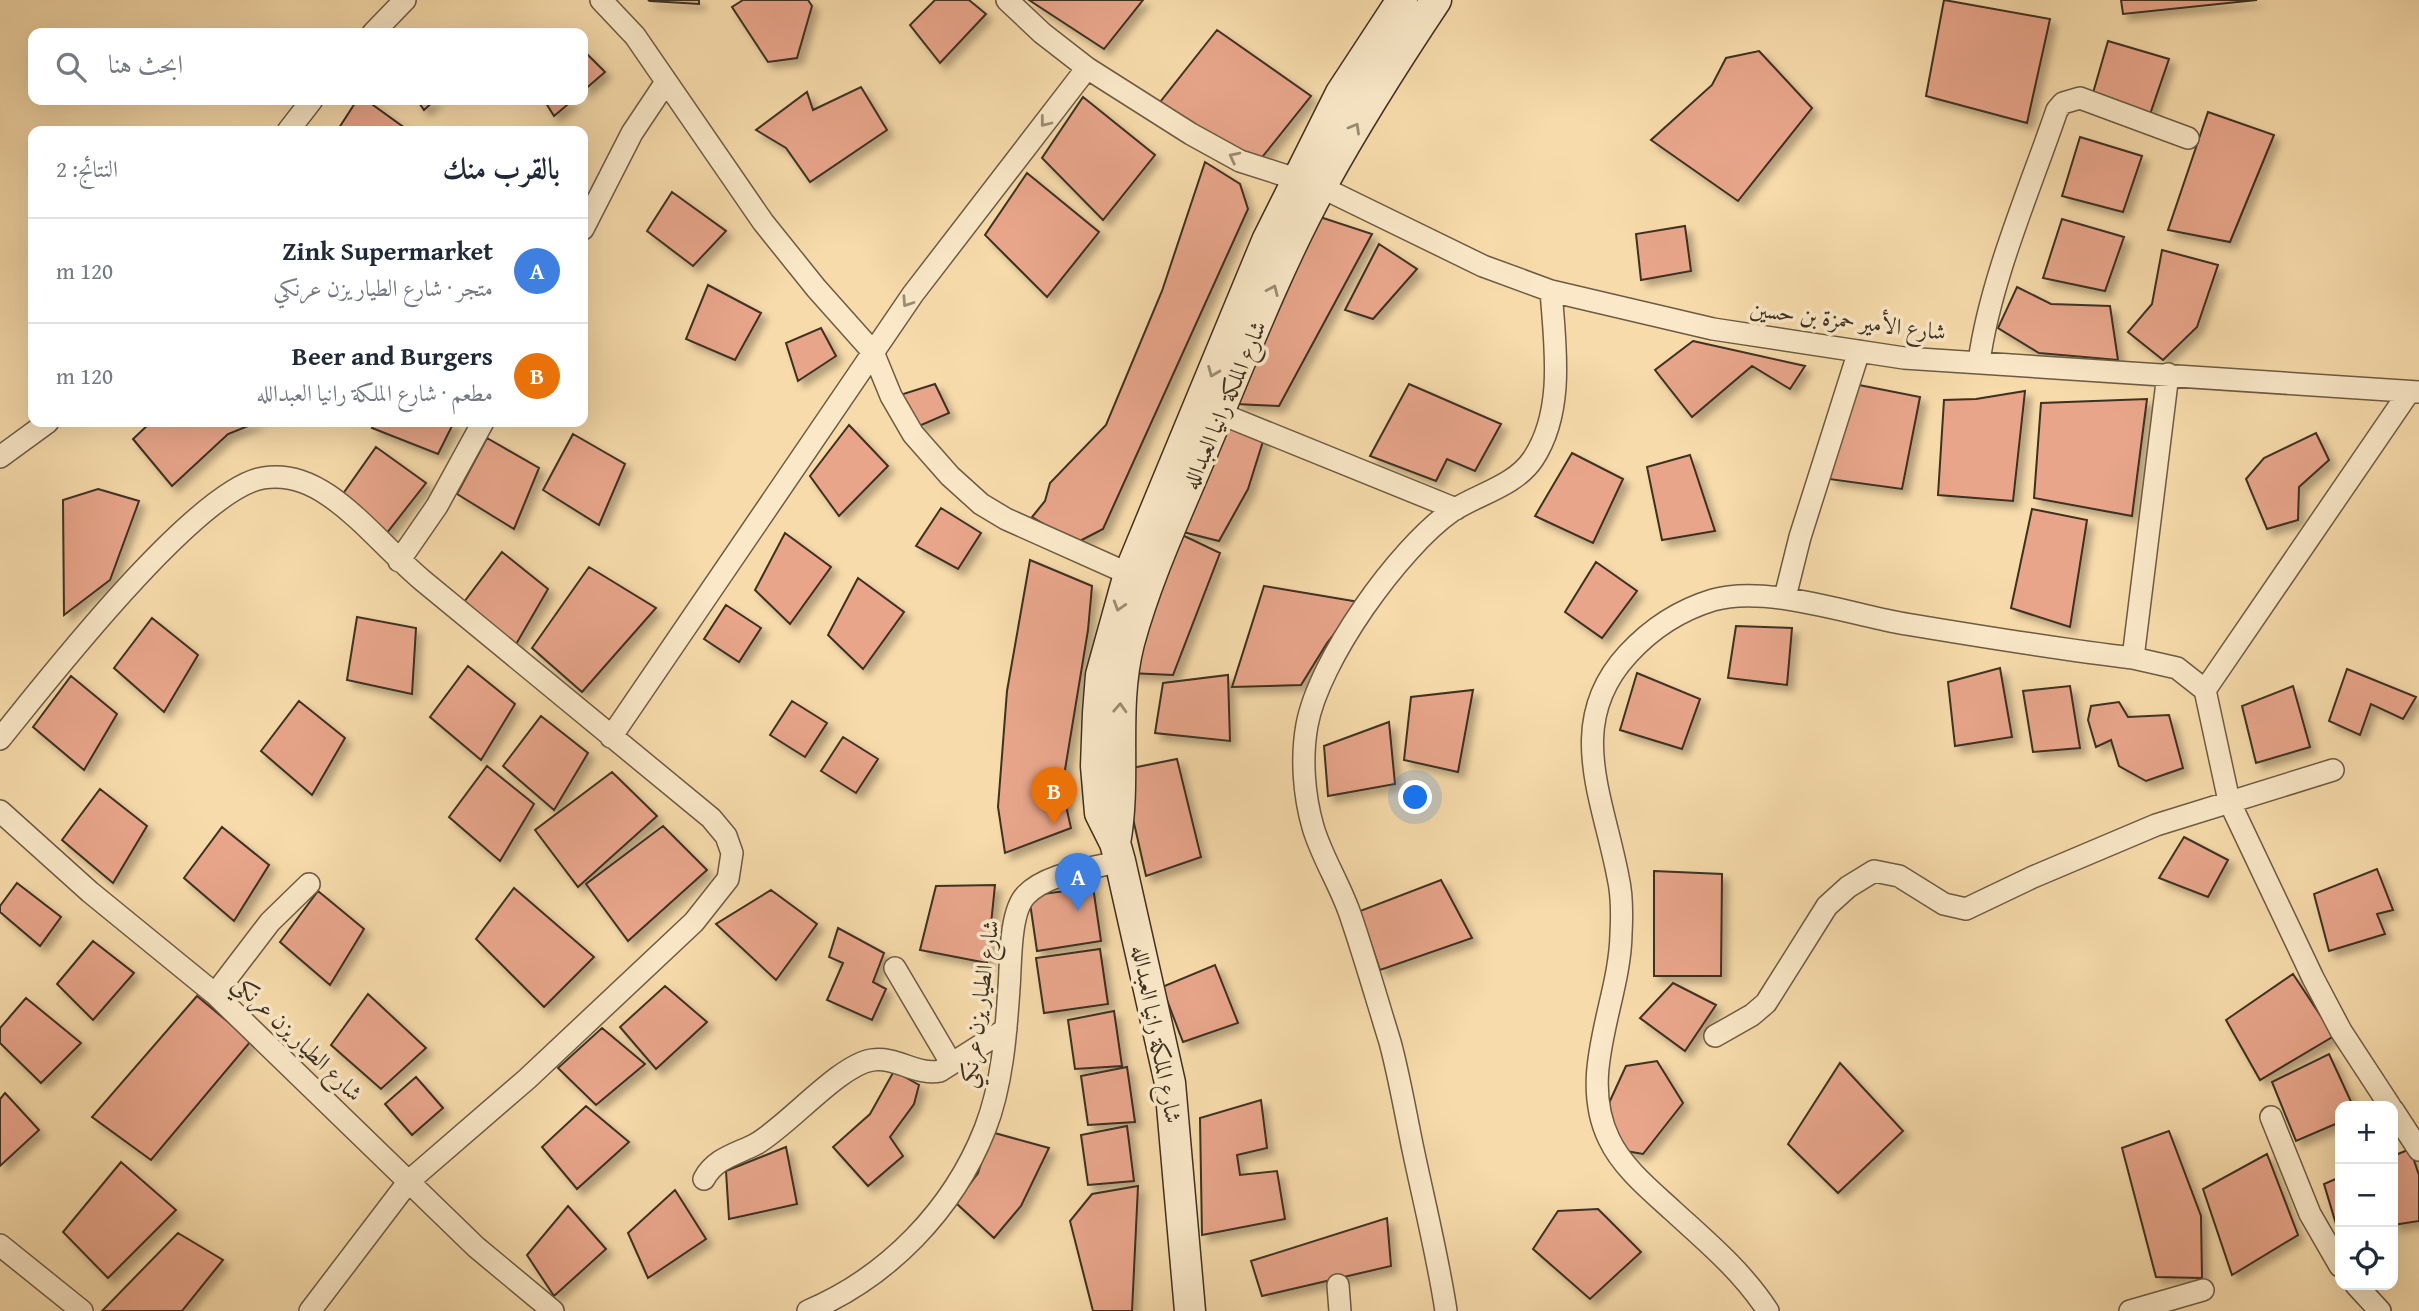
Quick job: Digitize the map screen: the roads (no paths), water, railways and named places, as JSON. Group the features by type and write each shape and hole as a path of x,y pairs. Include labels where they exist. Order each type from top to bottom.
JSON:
{"main road":[{"name":"شارع الملكة رانيا العبدالله","path":"1118,852 1122,807 1121,684 1129,644 1148,582 1219,413 1309,183 1341,93 1402,0"},
{"name":"شارع الملكة رانيا العبدالله","path":"1190,1311 1170,1083 1118,852 1100,813 1096,766 1098,713 1104,664 1129,574 1267,241 1436,0"}],"street":[{"path":"378,28 405,0"},
{"path":"601,0 635,36 762,222 873,352 891,396 913,433 950,476 981,504 1006,519 1129,574"},
{"name":"شارع الأمير حمزة بن حسين","path":"1007,0 1042,33 1087,68 1191,134 1241,161 1309,183 1483,266 1551,291 1713,329 1905,358 2414,392"},
{"path":"611,737 913,294 1087,68"},
{"path":"588,219 632,133 666,82"},
{"path":"1979,362 1983,329 2057,110 2063,103 2080,98 2188,138"},
{"path":"292,126 308,105"},
{"path":"1446,1311 1391,1046 1350,914 1313,829 1304,761 1307,726 1314,701 1346,641 1377,588 1406,551 1426,530 1456,509 1515,478 1532,460 1544,438 1555,381 1551,291"},
{"path":"1785,597 1800,537 1859,351"},
{"path":"2133,658 2168,374"},
{"path":"2205,690 2414,392"},
{"path":"1219,413 1456,509"},
{"path":"0,457 41,427"},
{"path":"399,561 438,506 480,427"},
{"path":"0,739 119,596 201,515 242,485 279,476 304,481 329,496 399,561 711,818 726,836 732,853 728,879 694,922 645,971 409,1181 310,1311"},
{"path":"1768,1311 1728,1260 1639,1179 1609,1142 1598,1112 1600,1050 1617,975 1621,935 1619,880 1595,777 1591,742 1594,714 1602,690 1617,666 1641,640 1663,623 1690,608 1717,599 1785,597 1812,605 1950,631 2133,658 2177,668 2205,690 2229,801 2341,1031 2387,1101"},
{"path":"1715,1036 1752,1015 1766,1003 1827,906 1848,887 1874,872 1899,876 1944,904 1966,909 2094,850 2156,825 2333,770"},
{"name":"شارع الطيار يزن عرنكي","path":"0,811 90,891 215,994 475,1247 537,1301 553,1311"},
{"name":"شارع الطيار يزن عرنكي","path":"808,1311 831,1301 888,1261 943,1207 966,1171 986,1127 1006,1029 1013,934 1018,908 1024,896 1047,883 1118,852"},
{"path":"215,994 270,922 309,884"},
{"path":"895,968 951,1063"},
{"path":"704,1179 709,1170 724,1158 783,1126 855,1065 872,1060 890,1060 934,1072 1006,1029"},
{"path":"2271,1117 2310,1214 2335,1257"},
{"path":"2398,1117 2419,1150"},
{"path":"0,1245 82,1311"},
{"path":"1338,1285 1340,1311"},
{"path":"2130,1311 2203,1290"},
{"path":"2361,1290 2380,1311"}],"place":[{"name":"Beer and Burgers","path":"1054,825"},
{"name":"Zink Supermarket","path":"1078,911"}]}
